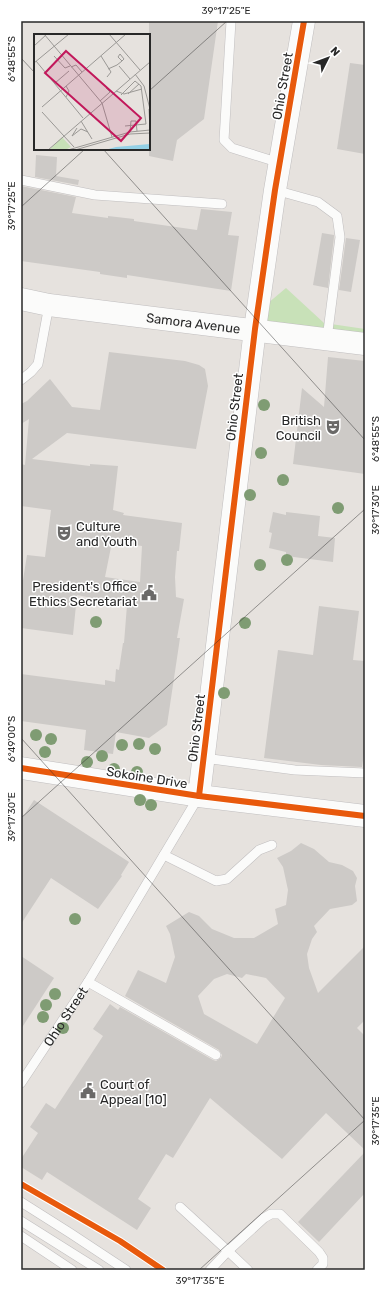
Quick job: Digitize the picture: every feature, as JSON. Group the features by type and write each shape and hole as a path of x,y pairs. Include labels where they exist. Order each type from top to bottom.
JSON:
{"street":[{"name":"Ohio Street","path":"199,796 255,329 280,163 304,21"},
{"name":"Samora Avenue","path":"21,299 49,305 255,329 365,344"},
{"name":"Sokoine Drive","path":"21,768 199,796 365,816"}],"lane":[{"path":"231,21 224,140 232,148 280,163"},
{"path":"21,180 95,196 222,204"},
{"path":"276,190 318,202 337,216 340,237 327,339"},
{"path":"21,380 32,372 38,364 49,305"},
{"path":"204,758 295,770 365,773"},
{"name":"Ohio Street","path":"21,1084 88,982 199,796"},
{"path":"164,855 216,881 227,879 259,850 272,845"},
{"path":"88,982 216,1055"},
{"path":"21,1202 126,1270"},
{"path":"180,1207 248,1270"},
{"path":"210,1270 228,1251 264,1218 271,1214 280,1214 323,1258 323,1264 317,1270"},
{"path":"21,1221 99,1270"},
{"path":"21,1236 72,1270"}],"green space":[{"path":"286,288 324,323 365,329 365,355 315,337 271,344 261,309"}],"building":[{"path":"149,21 218,21 204,119 177,140 173,161 149,156"},
{"path":"350,63 365,65 365,154 337,149"},
{"path":"36,155 57,157 56,176 79,180 78,185 35,177"},
{"path":"21,186 76,197 72,213 108,218 108,216 134,219 134,221 197,230 201,209 232,212 228,235 239,236 231,291 127,275 127,278 100,274 100,272 21,261"},
{"path":"322,233 334,235 328,288 313,285"},
{"path":"346,238 360,240 351,292 339,290"},
{"path":"109,352 185,361 199,365 205,369 208,386 196,449 67,433 32,459 90,466 90,464 118,466 113,510 124,513 123,515 182,523 179,551 177,551 175,577 176,597 184,599 177,638 180,638 167,725 149,738 116,732 113,754 84,750 86,730 21,721 21,674 105,685 105,680 115,682 116,669 119,670 124,643 127,605 77,595 73,635 21,628 21,580 23,580 27,555 45,557 51,510 21,506 21,464 25,465 29,419 21,424 21,404 27,401 50,379 72,407 100,410","holes":["112,542 142,546 140,582 105,577"]},
{"name":"British Council","path":"328,357 365,361 365,474 293,464 302,388 324,407"},
{"path":"273,512 286,515 286,512 320,516 318,536 335,538 333,562 286,556 286,552 269,548 272,533 269,532"},
{"path":"319,606 359,611 353,660 365,661 365,747 362,767 321,765 264,758 278,650 313,655"},
{"path":"34,800 129,862 121,875 122,876 98,909 51,878 21,924 21,820"},
{"path":"301,843 314,849 329,862 342,865 353,871 357,878 355,886 357,901 352,905 330,909 314,926 317,932 312,939 307,954 309,968 318,993 365,946 365,1020 357,1028 365,1036 365,1150 326,1113 282,1159 210,1098 173,1158 166,1154 138,1199 151,1208 137,1230 47,1172 42,1180 21,1167 21,1159 38,1133 30,1127 46,1103 55,1109 103,1036 93,1029 110,1004 118,1010 120,1007 213,1060 216,1061 221,1058 222,1055 219,1050 125,996 138,970 166,983 175,957 170,934 166,926 189,912 199,916 212,929 234,938 254,938 278,924 275,909 286,905 288,890 283,867 277,858 291,851","holes":["227,974 242,978 246,974 266,978 285,998 257,1044 204,1014 198,996 214,979"]},
{"path":"21,956 54,978 21,1029"},
{"path":"365,1152 365,1193 319,1242 298,1222"}],"cycle path":[{"path":"199,796 255,329 275,190 304,21"},
{"path":"21,768 199,796 365,816"},
{"path":"21,1184 120,1241 163,1270"}],"place":[{"name":"British Council","path":"333,427"},
{"name":"Culture and Youth","path":"64,533"},
{"name":"President's Office Ethics Secretariat","path":"149,593"},
{"name":"Court of Appeal [10]","path":"88,1091"}]}
